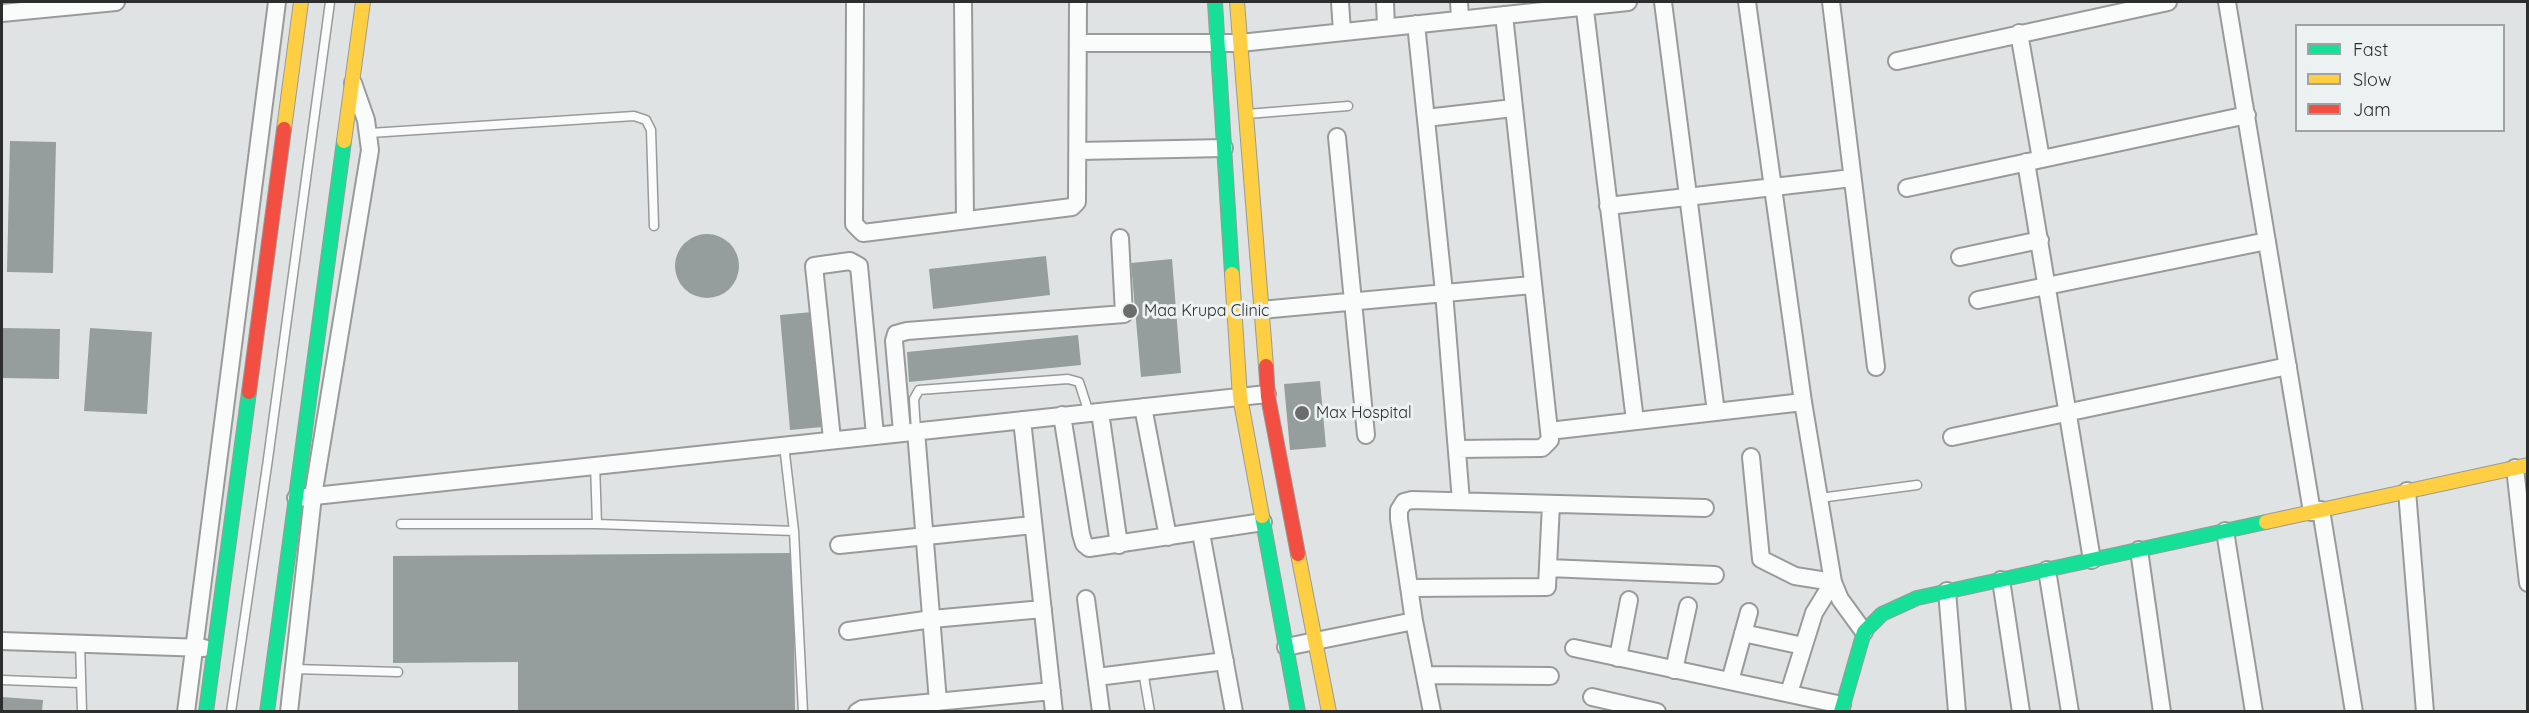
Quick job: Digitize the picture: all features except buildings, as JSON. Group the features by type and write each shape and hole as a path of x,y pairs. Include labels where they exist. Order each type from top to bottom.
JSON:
{"street":[{"path":"2,13 116,2"},
{"path":"186,711 277,2"},
{"path":"206,711 301,2"},
{"path":"267,711 363,2"},
{"path":"855,2 854,224 863,233 1072,207 1077,202 1079,197 1077,2"},
{"path":"963,2 965,220"},
{"path":"1215,2 1240,398 1298,711"},
{"path":"1237,2 1267,394 1329,711"},
{"path":"1340,2 1342,32"},
{"path":"1385,2 1386,27"},
{"path":"1459,2 1460,19"},
{"path":"1078,43 1240,43 1503,15 1527,7 1628,2"},
{"path":"1663,2 1716,412"},
{"path":"1747,2 1803,402 1833,582 1840,599 1864,632"},
{"path":"1831,2 1876,367"},
{"path":"1897,61 2168,2"},
{"path":"2227,2 2288,366 2354,711"},
{"path":"1585,4 1635,421"},
{"path":"1457,450 1542,448 1550,440 1503,15"},
{"path":"1416,24 1444,292 1461,501"},
{"path":"2019,33 2034,161 2040,240 2092,560"},
{"path":"289,711 313,495 368,171 370,133 352,82"},
{"path":"1426,118 1513,108"},
{"path":"1907,188 2247,115"},
{"path":"1337,137 1366,435"},
{"path":"1079,151 1224,148"},
{"path":"1608,206 1852,177"},
{"path":"930,705 932,619 925,536 894,341 896,334 907,331 1124,314 1120,238"},
{"path":"1960,257 2040,240"},
{"path":"1978,300 2267,241"},
{"path":"832,439 814,266 850,261 859,266 875,435"},
{"path":"1261,310 1532,285"},
{"path":"1952,437 2288,366"},
{"path":"296,498 595,464 1267,394"},
{"path":"1549,431 1803,402"},
{"path":"1143,407 1168,537"},
{"path":"1094,412 1119,545"},
{"path":"1062,416 1084,544 1089,548 1263,522"},
{"path":"1022,420 1054,711"},
{"path":"1751,458 1761,559 1795,576 1833,582"},
{"path":"1574,648 1789,693 1841,708 1864,632 1882,614 1917,598 2521,466 2528,583"},
{"path":"2407,491 2425,711"},
{"path":"1432,711 1414,621 1399,519 1399,510 1404,502 1412,500 1705,508"},
{"path":"1409,588 1547,587 1551,504"},
{"path":"839,545 1033,525"},
{"path":"2225,531 2254,711"},
{"path":"1201,532 1234,711"},
{"path":"2139,550 2162,711"},
{"path":"1548,568 1715,575"},
{"path":"2047,570 2070,711"},
{"path":"2001,580 2021,711"},
{"path":"1789,693 1814,613 1833,582"},
{"path":"1947,591 1957,711"},
{"path":"1086,599 1101,711"},
{"path":"1618,658 1629,600"},
{"path":"1674,669 1688,606"},
{"path":"848,631 932,619 1042,609"},
{"path":"1730,681 1749,612"},
{"path":"1286,647 1414,621"},
{"path":"1743,633 1803,646"},
{"path":"2,641 214,649"},
{"path":"1097,677 1225,661"},
{"path":"1425,675 1550,676"},
{"path":"857,711 930,705 1011,703 1052,691"},
{"path":"1592,697 1657,711"}],"lane":[{"path":"231,711 270,448 330,2"},
{"path":"1245,114 1348,106"},
{"path":"370,133 634,116 646,120 651,130 654,226"},
{"path":"909,431 914,399 919,390 1068,378 1079,382 1094,412"},
{"path":"784,444 794,531 803,711"},
{"path":"595,464 597,524"},
{"path":"1820,498 1917,485"},
{"path":"401,524 597,524 794,531"},
{"path":"80,643 82,711"},
{"path":"294,669 398,672"},
{"path":"1143,671 1150,711"},
{"path":"2,680 81,683"}],"traffic: fast":[{"path":"1215,2 1232,274"},
{"path":"267,712 344,141"},
{"path":"206,712 249,392"},
{"path":"1262,516 1298,712"},
{"path":"1841,712 1864,632 1882,614 1917,598 2266,522"}],"traffic: slow":[{"path":"284,129 301,2"},
{"path":"344,141 363,2"},
{"path":"1237,2 1266,366"},
{"path":"1232,274 1240,397 1262,516"},
{"path":"2266,522 2528,465"},
{"path":"1298,554 1329,712"}],"traffic: jam":[{"path":"249,392 284,129"},
{"path":"1266,366 1268,397 1298,554"}],"place":[{"name":"Maa Krupa Clinic","path":"1130,311"},
{"name":"Max Hospital","path":"1302,413"}]}
